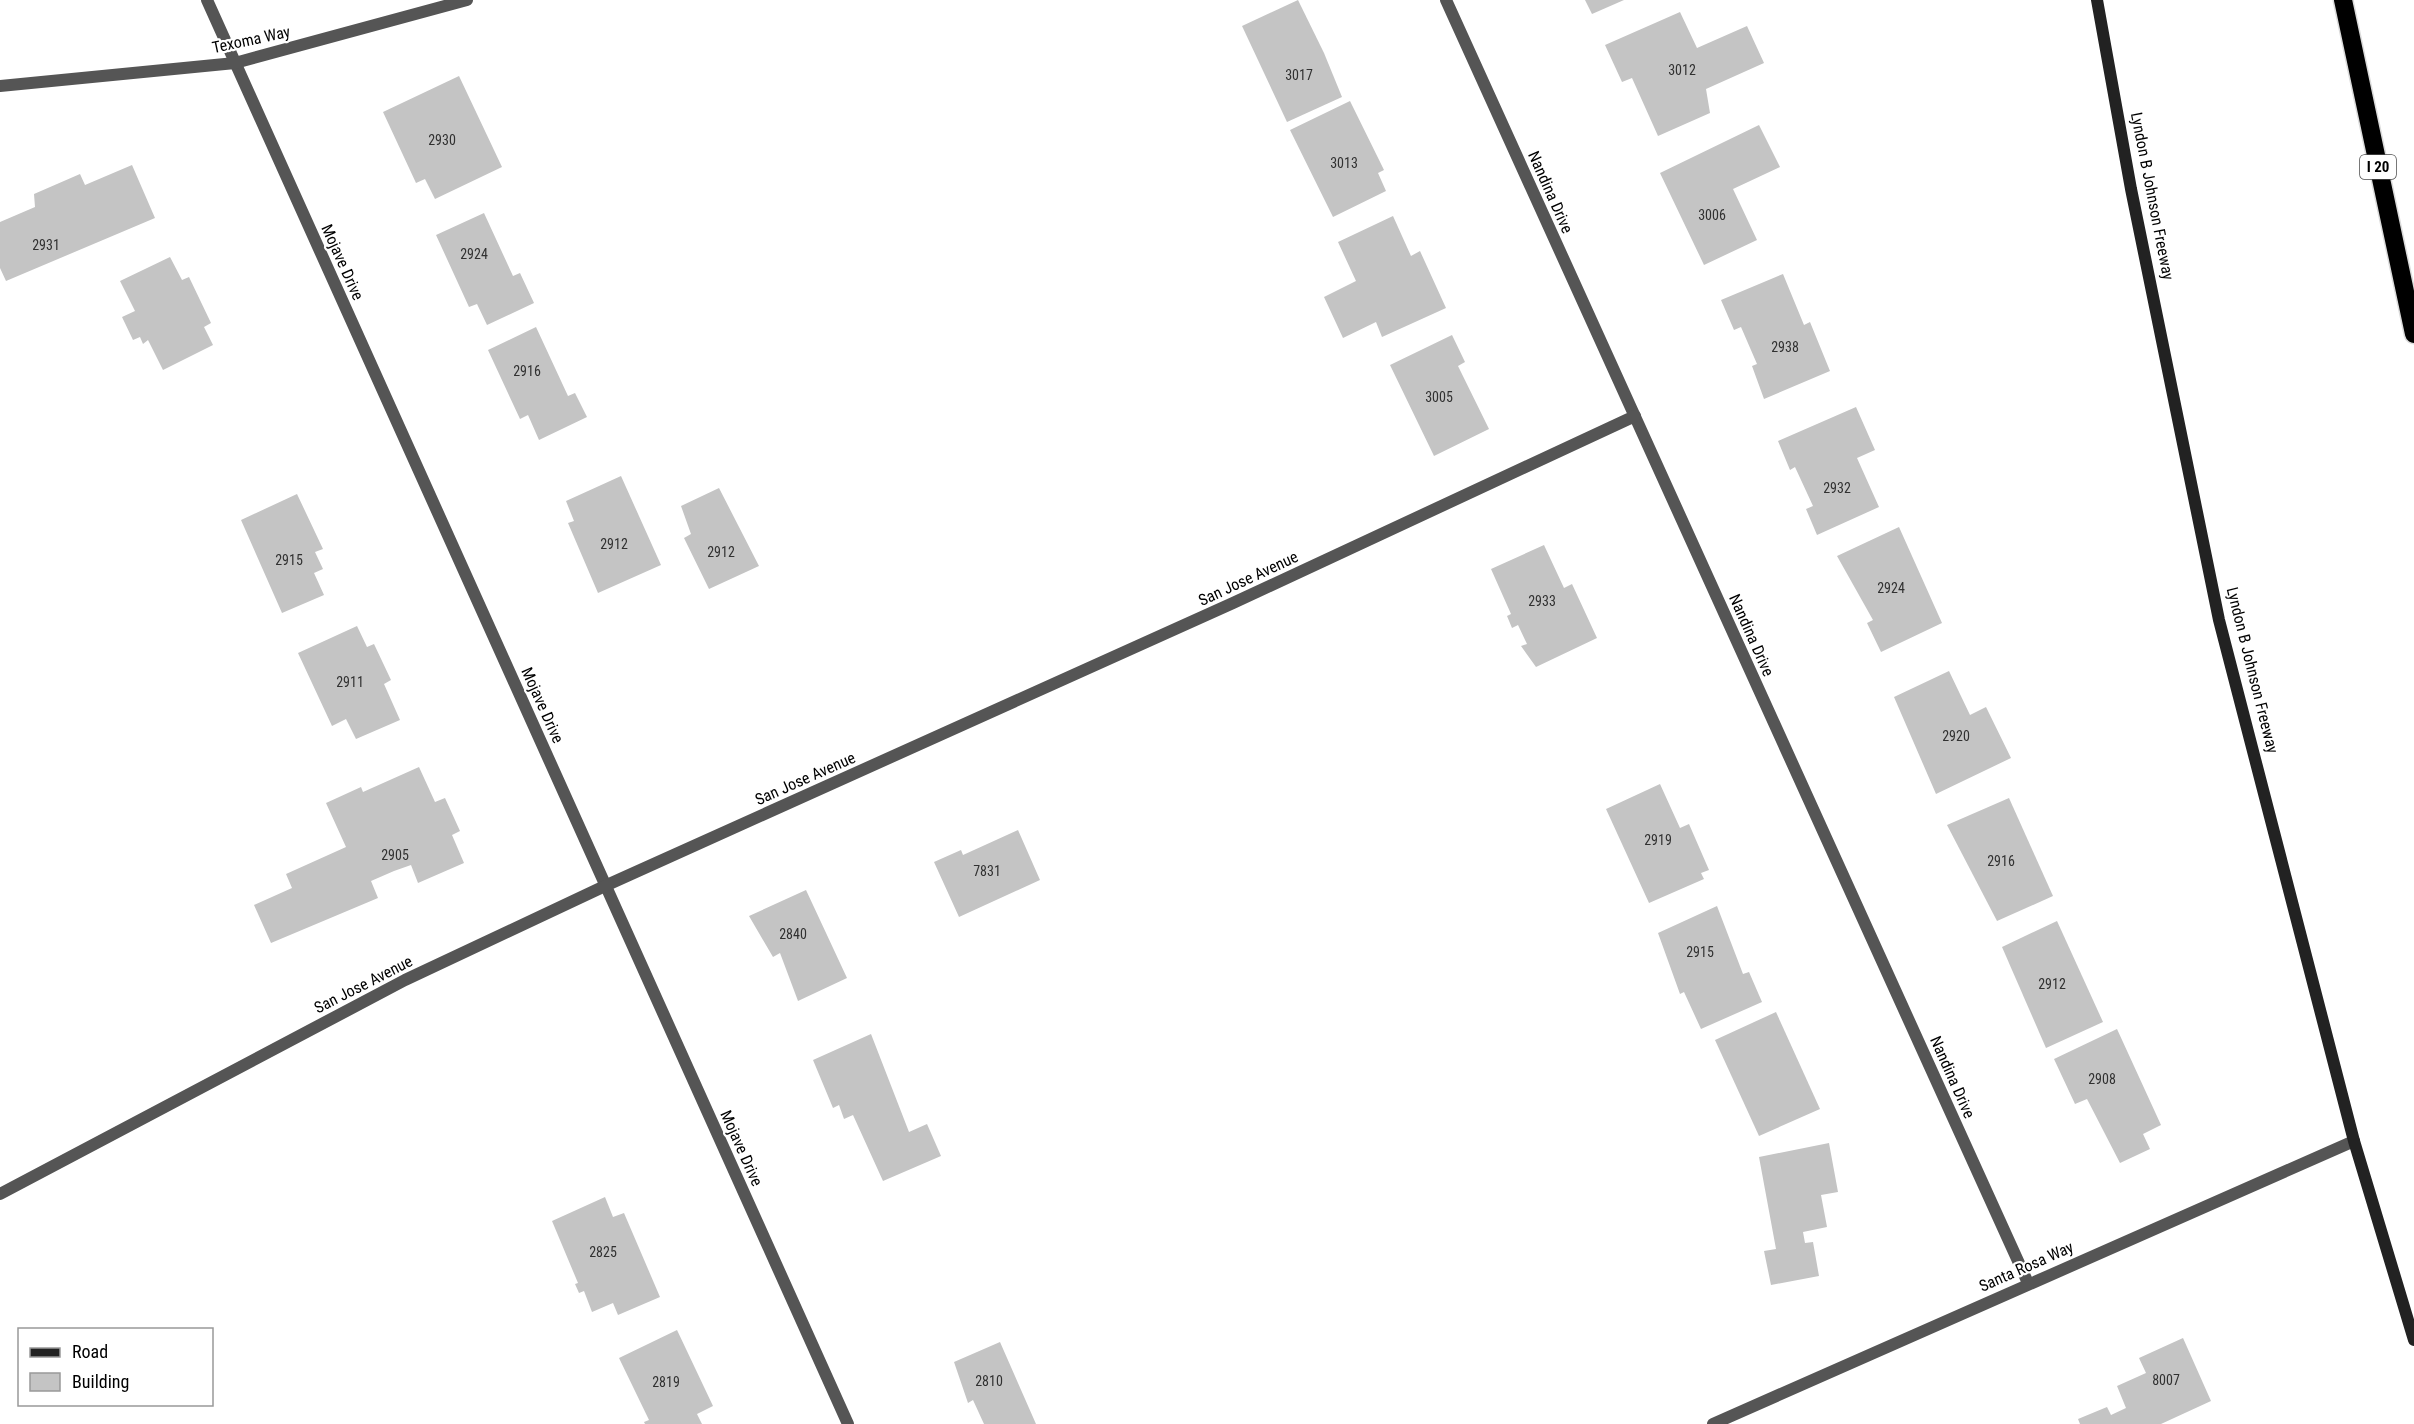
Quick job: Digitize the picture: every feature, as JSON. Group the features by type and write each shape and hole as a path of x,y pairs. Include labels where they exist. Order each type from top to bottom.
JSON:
{"highway":[{"name":"I 20","path":"2343,0 2414,334"}],"main road":[{"name":"Lyndon B Johnson Freeway","path":"2097,0 2130,189 2219,620 2355,1141 2414,1340"}],"street":[{"name":"Mojave Drive","path":"207,0 848,1424"},
{"name":"Texoma Way","path":"0,86 235,63 467,0"},
{"name":"Nandina Drive","path":"1446,0 2028,1283"},
{"name":"San Jose Avenue","path":"0,1194 405,980 607,885 1233,603 1635,416"},
{"name":"Santa Rosa Way","path":"1713,1424 2028,1283 2355,1141"}],"building":[{"path":"1298,0 1342,97 1287,122 1242,26"},
{"path":"1585,0 1624,0 1592,14"},
{"path":"1680,12 1697,48 1747,26 1764,63 1706,89 1710,113 1658,136 1632,78 1622,82 1605,45"},
{"path":"459,76 502,167 435,199 425,179 416,183 383,112"},
{"path":"1350,101 1384,170 1378,173 1386,191 1333,217 1290,130"},
{"path":"1759,125 1780,167 1733,189 1757,240 1704,265 1660,173"},
{"path":"132,165 155,218 6,281 0,268 0,222 35,207 34,194 80,174 85,185"},
{"path":"484,213 513,276 520,273 534,303 487,325 477,304 469,307 436,235"},
{"path":"1393,216 1411,256 1420,251 1446,308 1382,337 1376,322 1343,338 1324,297 1356,281 1338,242"},
{"path":"170,257 182,280 189,277 211,323 204,327 213,345 163,370 148,340 143,344 140,337 133,340 122,317 135,311 120,281"},
{"path":"1783,274 1804,325 1810,322 1830,371 1764,399 1752,366 1757,364 1741,327 1734,330 1721,300"},
{"path":"536,327 568,396 575,393 587,417 539,440 528,415 520,419 488,350"},
{"path":"1452,335 1465,362 1458,366 1489,429 1434,456 1390,365"},
{"path":"1856,407 1875,450 1857,458 1879,507 1817,535 1806,509 1813,506 1795,467 1790,470 1778,441"},
{"path":"621,476 661,565 598,593 568,523 574,521 566,501"},
{"path":"719,488 759,566 709,589 684,538 691,534 681,506"},
{"path":"297,494 323,549 315,552 323,569 314,573 324,595 282,613 241,520"},
{"path":"1899,527 1942,623 1881,652 1867,623 1873,620 1837,556"},
{"path":"1544,545 1564,588 1572,584 1597,638 1536,667 1521,646 1527,644 1518,625 1512,628 1507,616 1511,614 1491,569"},
{"path":"357,626 367,647 374,644 391,680 384,684 400,720 356,739 346,719 332,726 298,653"},
{"path":"1949,671 1970,715 1986,707 2011,758 1936,794 1894,697"},
{"path":"419,767 435,802 445,798 460,831 452,835 464,863 418,883 411,865 394,871 371,881 378,898 271,943 254,905 292,888 286,874 346,847 326,803 361,787 363,792"},
{"path":"1660,784 1680,828 1689,824 1709,870 1701,873 1704,879 1649,903 1606,809"},
{"path":"2009,798 2053,896 1997,921 1947,825"},
{"path":"1018,830 1040,880 959,917 934,862 961,850 963,855"},
{"path":"806,890 847,978 798,1001 780,953 773,957 749,916"},
{"path":"1717,906 1743,974 1749,972 1762,1002 1701,1029 1684,992 1680,994 1658,933"},
{"path":"2057,921 2103,1022 2046,1048 2002,947"},
{"path":"1776,1012 1820,1109 1759,1136 1715,1040"},
{"path":"2117,1029 2161,1125 2143,1134 2150,1149 2120,1163 2087,1099 2075,1104 2054,1059"},
{"path":"871,1034 909,1132 927,1124 941,1156 883,1181 853,1115 844,1119 839,1105 833,1108 813,1060"},
{"path":"1829,1143 1838,1192 1821,1195 1827,1227 1803,1232 1805,1243 1813,1242 1819,1276 1771,1285 1764,1251 1776,1249 1759,1157"},
{"path":"605,1197 613,1217 624,1213 660,1297 618,1315 613,1303 592,1312 584,1291 579,1293 575,1284 578,1283 552,1221"},
{"path":"677,1330 713,1406 697,1414 702,1424 645,1424 644,1422 649,1420 619,1358"},
{"path":"2183,1338 2211,1401 2161,1424 2080,1424 2078,1419 2107,1407 2111,1415 2126,1408 2117,1386 2146,1373 2139,1358"},
{"path":"1000,1342 1036,1424 984,1424 973,1400 968,1403 954,1362"}]}
